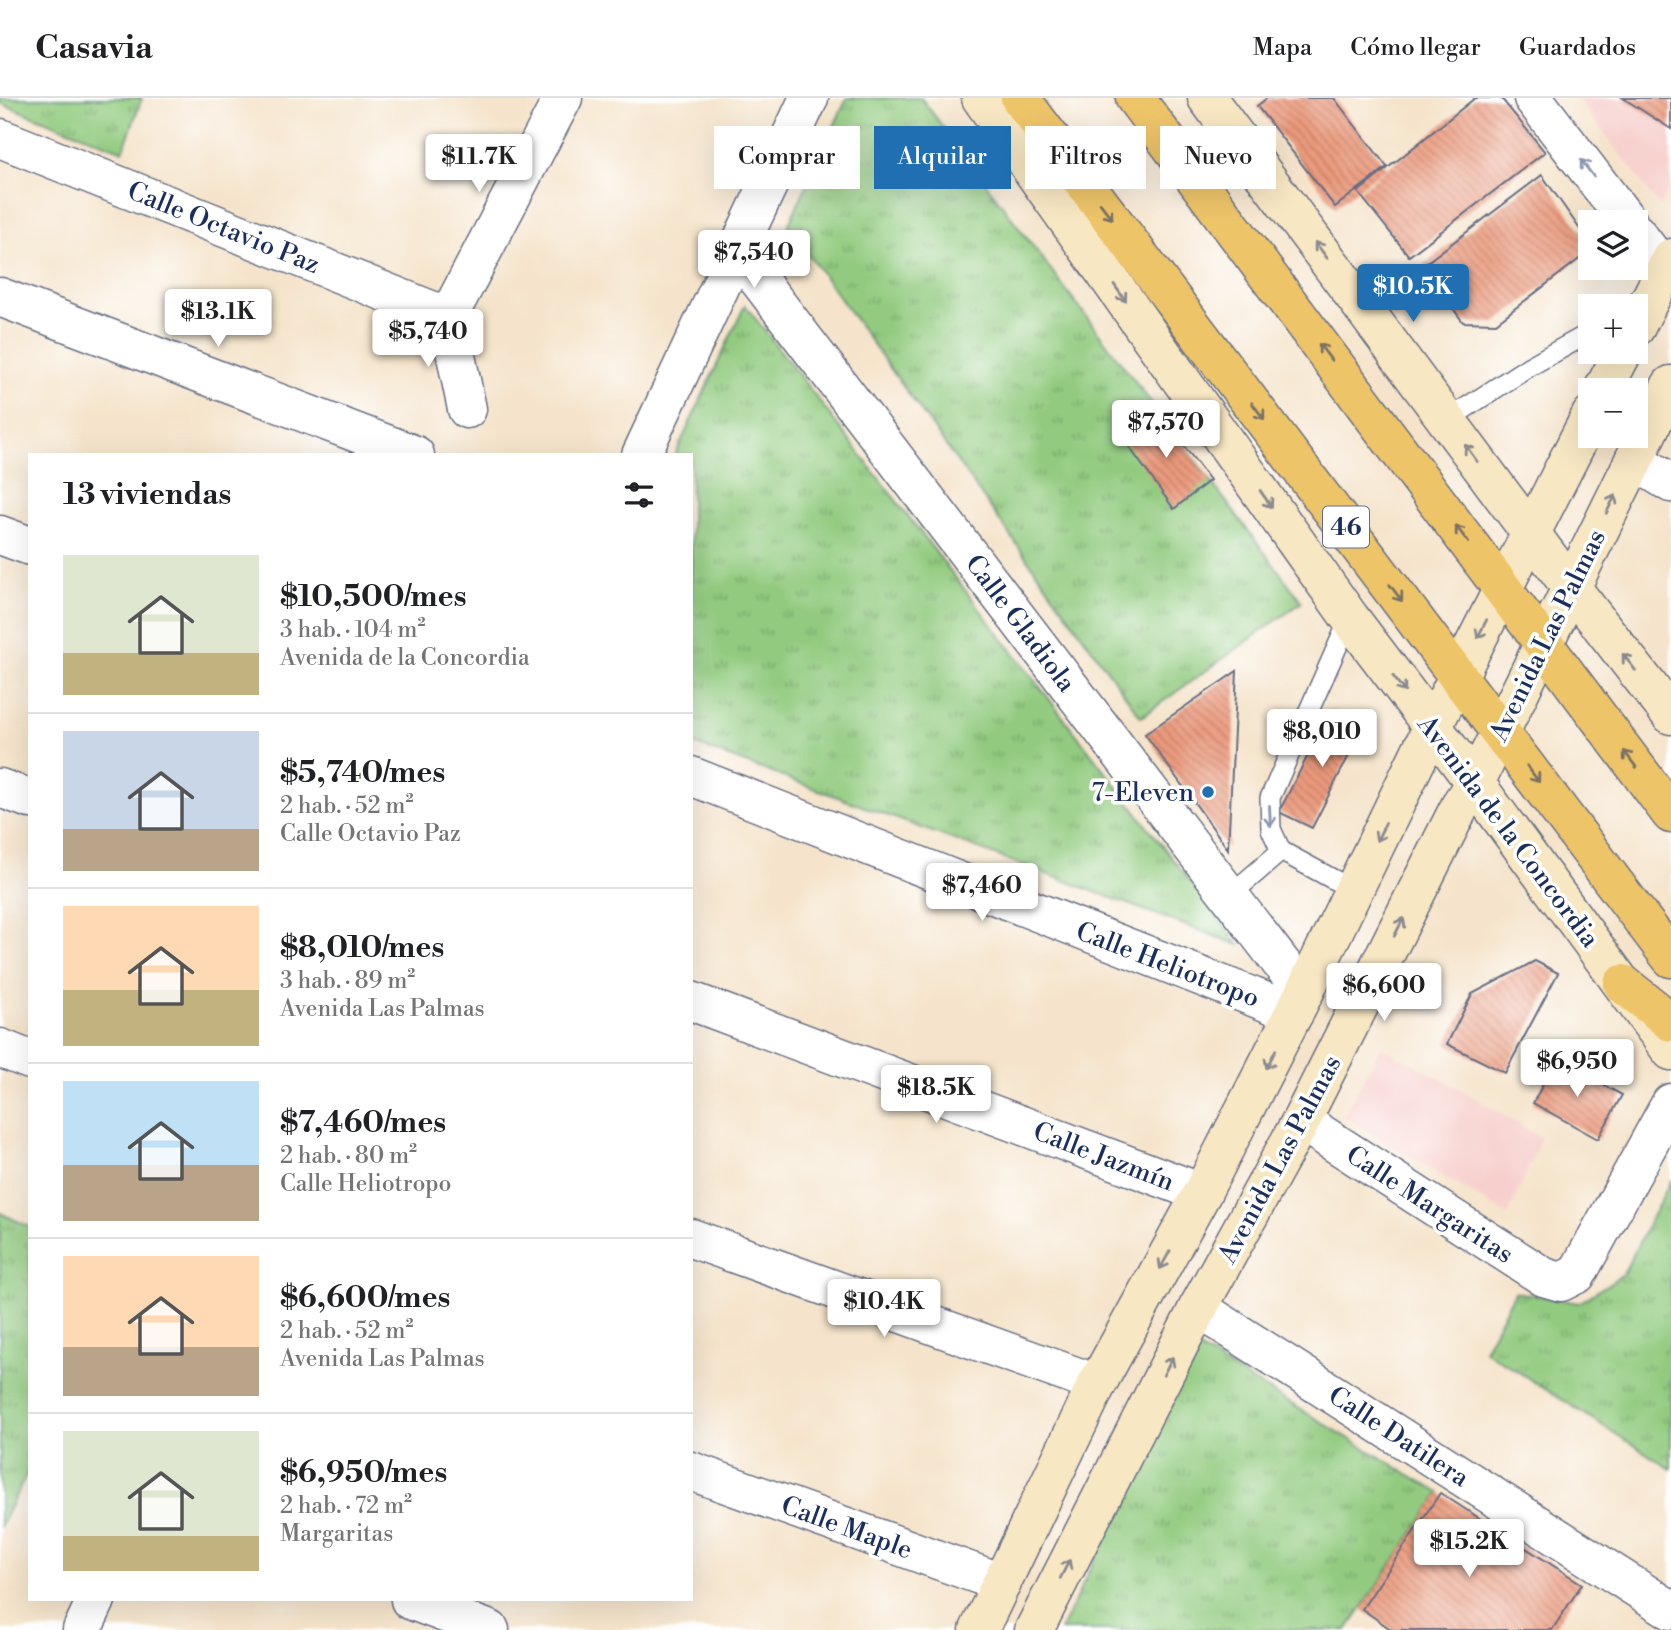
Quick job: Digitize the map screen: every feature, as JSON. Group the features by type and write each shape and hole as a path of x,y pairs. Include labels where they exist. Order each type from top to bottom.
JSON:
{"main road":[{"name":"Avenida de la Concordia","path":"1020,98 1671,958"},
{"path":"1135,98 1671,814"},
{"path":"1623,984 1671,1022"}],"street":[{"path":"467,409 448,317 563,98"},
{"path":"642,453 809,98"},
{"name":"Avenida de la Concordia","path":"981,98 1350,618 1475,783 1671,1051"},
{"path":"1207,98 1530,533 1671,715"},
{"path":"1534,98 1619,210"},
{"name":"Calle Octavio Paz","path":"0,138 448,317"},
{"name":"Calle Gladiola","path":"738,253 1229,895 1299,1003"},
{"path":"1648,269 1655,290"},
{"path":"0,297 373,448 403,453"},
{"name":"Avenida Las Palmas","path":"1034,1630 1198,1308 1301,1121 1456,814 1475,783 1543,640 1671,385"},
{"name":"Avenida Las Palmas","path":"979,1630 1097,1384 1202,1193 1299,1003 1432,728 1578,440"},
{"path":"1634,460 1671,483"},
{"path":"0,535 28,546"},
{"name":"Calle Heliotropo","path":"693,777 1299,1003"},
{"path":"0,788 28,798"},
{"name":"Calle Jazmín","path":"693,1002 1202,1193"},
{"path":"0,1048 28,1059"},
{"name":"Calle Margaritas","path":"1301,1121 1544,1277 1561,1282 1577,1274 1671,1103"},
{"path":"693,1239 1097,1384"},
{"name":"Calle Datilera","path":"1198,1308 1671,1610"},
{"name":"Calle Maple","path":"693,1472 1002,1583"},
{"path":"82,1630 96,1601"},
{"path":"413,1601 490,1630"}],"lane":[{"path":"1447,420 1530,366 1578,339"},
{"path":"1350,618 1270,799 1271,829 1281,851 1353,890"},
{"path":"1229,895 1281,851"}],"shaded area":[{"path":"1578,98 1671,98 1671,185 1660,207"},
{"path":"1381,1047 1457,1087 1541,1138 1508,1215 1343,1116"}],"green space":[{"path":"0,98 142,98 123,151 0,103"},
{"path":"847,98 921,98 942,126 874,126 874,189 990,189 1302,602 1141,717 788,226 805,189 860,189 860,126 834,126"},
{"path":"745,305 1239,945 693,744 693,453 676,453"},
{"path":"1671,1180 1671,1469 1484,1350 1515,1292 1579,1303 1623,1274"},
{"path":"0,1213 28,1226 28,1471 0,1527"},
{"path":"1196,1347 1440,1493 1347,1630 1061,1630"}],"building":[{"path":"1267,98 1334,98 1387,167 1335,207 1276,131 1276,126 1272,126 1257,106"},
{"path":"1475,98 1501,98 1545,152 1409,256 1358,192"},
{"path":"1623,98 1671,98 1671,129"},
{"path":"1542,175 1578,226 1578,260 1496,323 1463,322 1422,266"},
{"path":"1157,411 1210,480 1174,509 1122,437"},
{"name":"7-Eleven","path":"1237,671 1228,849 1145,734"},
{"path":"1331,710 1364,726 1312,828 1279,812"},
{"path":"1535,961 1558,973 1505,1073 1447,1044 1472,994"},
{"path":"1556,1060 1622,1095 1598,1139 1533,1103"},
{"path":"1440,1493 1582,1584 1552,1630 1392,1630 1362,1609"}],"place":[{"name":"7-Eleven","path":"1208,792"}]}
